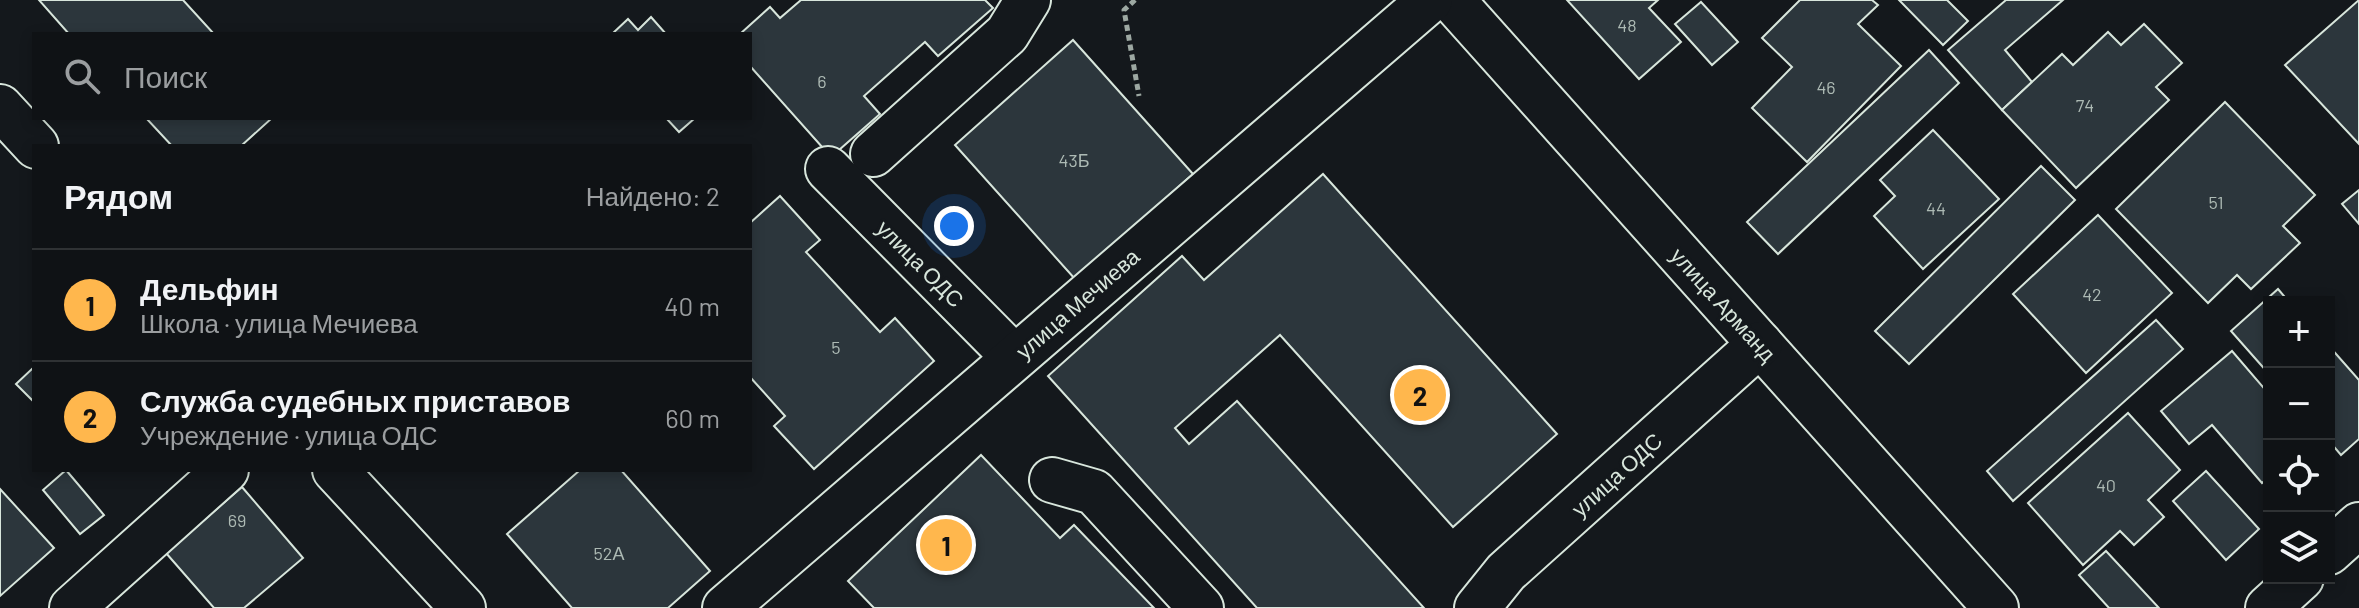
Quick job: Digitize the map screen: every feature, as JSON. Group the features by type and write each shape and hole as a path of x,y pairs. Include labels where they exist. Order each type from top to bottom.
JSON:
{"street":[{"path":"873,154 1007,34 1028,0"},
{"name":"улица Мечиева","path":"725,608 1430,0"},
{"name":"улица Арманд","path":"1452,0 1996,608"},
{"path":"0,107 34,144"},
{"name":"улица ОДС","path":"828,169 1014,357"},
{"name":"улица ОДС","path":"1477,608 1506,572 1760,344"},
{"path":"72,608 224,472"},
{"path":"337,472 463,608"},
{"path":"1052,480 1094,492 1201,608"},
{"path":"2335,547 2359,525"},
{"path":"2268,608 2294,584"}],"path":[{"path":"1135,0 1124,10 1139,96"}],"building":[{"path":"39,0 183,0 212,32 67,32"},
{"path":"801,0 985,0 993,8 938,56 925,42 864,96 880,114 831,157 752,68 752,32 742,32 770,7 780,18"},
{"path":"1567,0 1658,0 1649,8 1681,42 1639,79"},
{"path":"1800,0 1872,0 1878,5 1858,24 1901,66 1807,162 1752,108 1792,67 1762,38"},
{"path":"1899,0 1947,0 1968,21 1943,45"},
{"path":"2006,0 2063,0 2005,50 2032,82 2002,110 1948,50"},
{"path":"2359,0 2359,144 2285,65"},
{"path":"1701,2 1738,42 1712,65 1675,24"},
{"path":"651,17 664,32 614,32 628,19 638,30"},
{"path":"2144,24 2182,63 2156,87 2169,100 2076,188 2002,110 2062,54 2073,65 2108,32 2121,45"},
{"path":"1073,40 1193,174 1075,279 955,145"},
{"path":"1929,50 1959,83 1778,254 1747,222"},
{"path":"2225,102 2315,195 2283,226 2300,243 2251,289 2237,275 2208,303 2116,209"},
{"path":"148,120 270,120 243,144 170,144"},
{"path":"668,120 693,120 679,132"},
{"path":"1933,130 1999,199 1923,269 1874,216 1895,196 1880,180"},
{"path":"2041,166 2075,200 1909,364 1875,331"},
{"path":"1323,174 1557,434 1453,527 1280,335 1175,428 1189,444 1237,401 1424,608 1257,608 1048,376 1182,256 1204,280"},
{"path":"2359,190 2359,224 2342,204"},
{"path":"780,196 820,240 806,252 880,332 895,318 934,361 814,469 774,426 785,416 752,379 752,221"},
{"path":"2098,215 2172,293 2086,373 2013,294"},
{"path":"2278,289 2284,296 2270,296"},
{"path":"2263,302 2263,367 2231,331"},
{"path":"2156,320 2183,349 2013,501 1987,471"},
{"path":"2232,351 2263,387 2263,482 2212,425 2189,444 2161,411"},
{"path":"2335,353 2359,380 2359,439 2341,455 2335,448"},
{"path":"32,369 32,400 16,384"},
{"path":"2128,413 2180,470 2148,500 2164,517 2134,545 2120,531 2083,565 2028,503"},
{"path":"981,455 1060,538 1074,525 1154,608 874,608 848,581"},
{"path":"2206,471 2259,529 2226,560 2173,501"},
{"path":"68,472 104,515 80,534 43,490"},
{"path":"578,472 623,472 710,571 668,608 572,608 507,534"},
{"path":"242,487 303,558 244,608 214,608 166,553"},
{"path":"0,489 54,548 0,596"},
{"path":"2106,551 2159,608 2109,608 2079,575"}],"place":[{"name":"Служба судебных приставов","path":"1420,395"},
{"name":"Дельфин","path":"946,545"}]}
